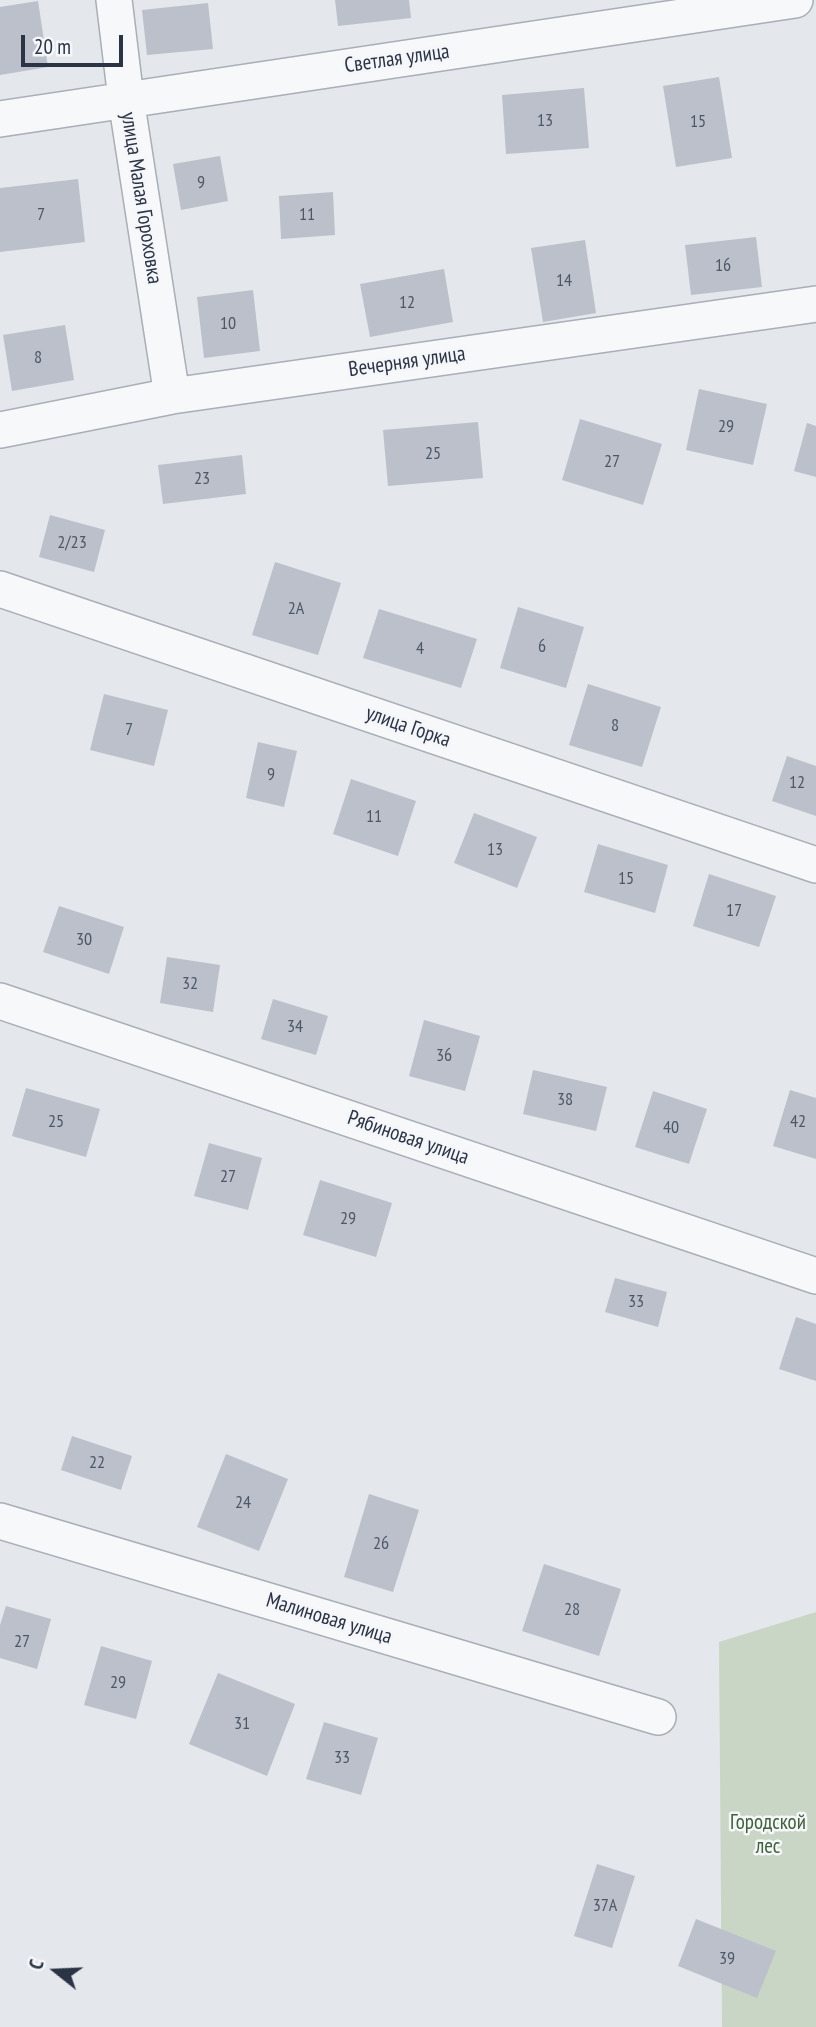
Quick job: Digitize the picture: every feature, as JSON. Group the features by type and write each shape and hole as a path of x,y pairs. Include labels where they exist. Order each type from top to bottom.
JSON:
{"street":[{"name":"улица Малая Гороховка","path":"114,0 126,99 172,396"},
{"name":"Светлая улица","path":"0,119 795,0"},
{"name":"Вечерняя улица","path":"0,430 172,396 816,304"},
{"name":"улица Горка","path":"0,589 816,865"},
{"name":"Рябиновая улица","path":"0,1001 816,1276"},
{"name":"Малиновая улица","path":"0,1521 658,1717"}],"green space":[{"name":"Городской лес","path":"816,1612 816,2027 722,2027 719,1642"}],"building":[{"path":"335,0 409,0 411,18 338,26"},
{"path":"38,1 48,67 0,75 0,7"},
{"path":"208,3 213,49 147,55 142,10"},
{"path":"719,77 732,158 676,167 663,86"},
{"path":"584,88 589,148 506,154 502,95"},
{"path":"220,156 228,201 181,210 173,164"},
{"path":"78,179 85,242 0,252 0,188"},
{"path":"333,192 335,235 281,239 279,196"},
{"path":"756,237 762,287 691,295 685,245"},
{"path":"585,240 596,313 543,322 531,248"},
{"path":"444,269 453,322 370,337 360,284"},
{"path":"253,290 260,351 204,358 197,297"},
{"path":"65,325 74,380 12,391 3,335"},
{"path":"699,389 767,404 753,465 686,450"},
{"path":"580,419 662,444 643,505 562,480"},
{"path":"478,422 483,478 388,486 383,430"},
{"path":"807,423 816,426 816,477 794,471"},
{"path":"242,455 246,494 163,504 158,465"},
{"path":"50,515 105,530 94,572 39,557"},
{"path":"275,562 341,583 318,655 252,635"},
{"path":"518,607 584,627 566,688 500,668"},
{"path":"379,609 477,639 461,688 363,658"},
{"path":"588,684 661,707 642,767 569,745"},
{"path":"104,694 168,710 154,766 90,750"},
{"path":"258,742 297,751 284,807 246,798"},
{"path":"787,756 816,766 816,816 772,801"},
{"path":"351,779 416,801 398,856 333,834"},
{"path":"474,813 537,837 517,888 454,863"},
{"path":"598,844 668,865 655,913 584,892"},
{"path":"709,874 776,896 759,947 693,926"},
{"path":"59,906 124,927 109,974 43,952"},
{"path":"167,957 220,965 213,1012 160,1003"},
{"path":"273,999 328,1016 316,1055 261,1039"},
{"path":"424,1020 480,1036 465,1091 409,1076"},
{"path":"533,1070 607,1087 596,1131 523,1114"},
{"path":"26,1088 100,1109 86,1157 12,1136"},
{"path":"790,1090 816,1098 816,1159 773,1146"},
{"path":"653,1091 707,1109 689,1164 635,1147"},
{"path":"209,1143 262,1158 248,1210 194,1196"},
{"path":"320,1180 392,1203 376,1257 303,1235"},
{"path":"615,1278 667,1292 658,1327 605,1312"},
{"path":"796,1317 816,1324 816,1381 779,1369"},
{"path":"72,1436 132,1456 121,1490 61,1470"},
{"path":"226,1454 288,1479 259,1551 197,1527"},
{"path":"369,1494 419,1510 393,1592 344,1577"},
{"path":"544,1564 621,1589 599,1656 522,1631"},
{"path":"6,1606 51,1619 37,1669 0,1658 0,1625"},
{"path":"101,1646 152,1661 136,1719 84,1705"},
{"path":"218,1673 295,1704 267,1776 189,1744"},
{"path":"324,1722 378,1738 361,1795 306,1779"},
{"path":"597,1864 635,1876 612,1948 574,1936"},
{"path":"696,1919 776,1951 757,1998 678,1966"}]}
